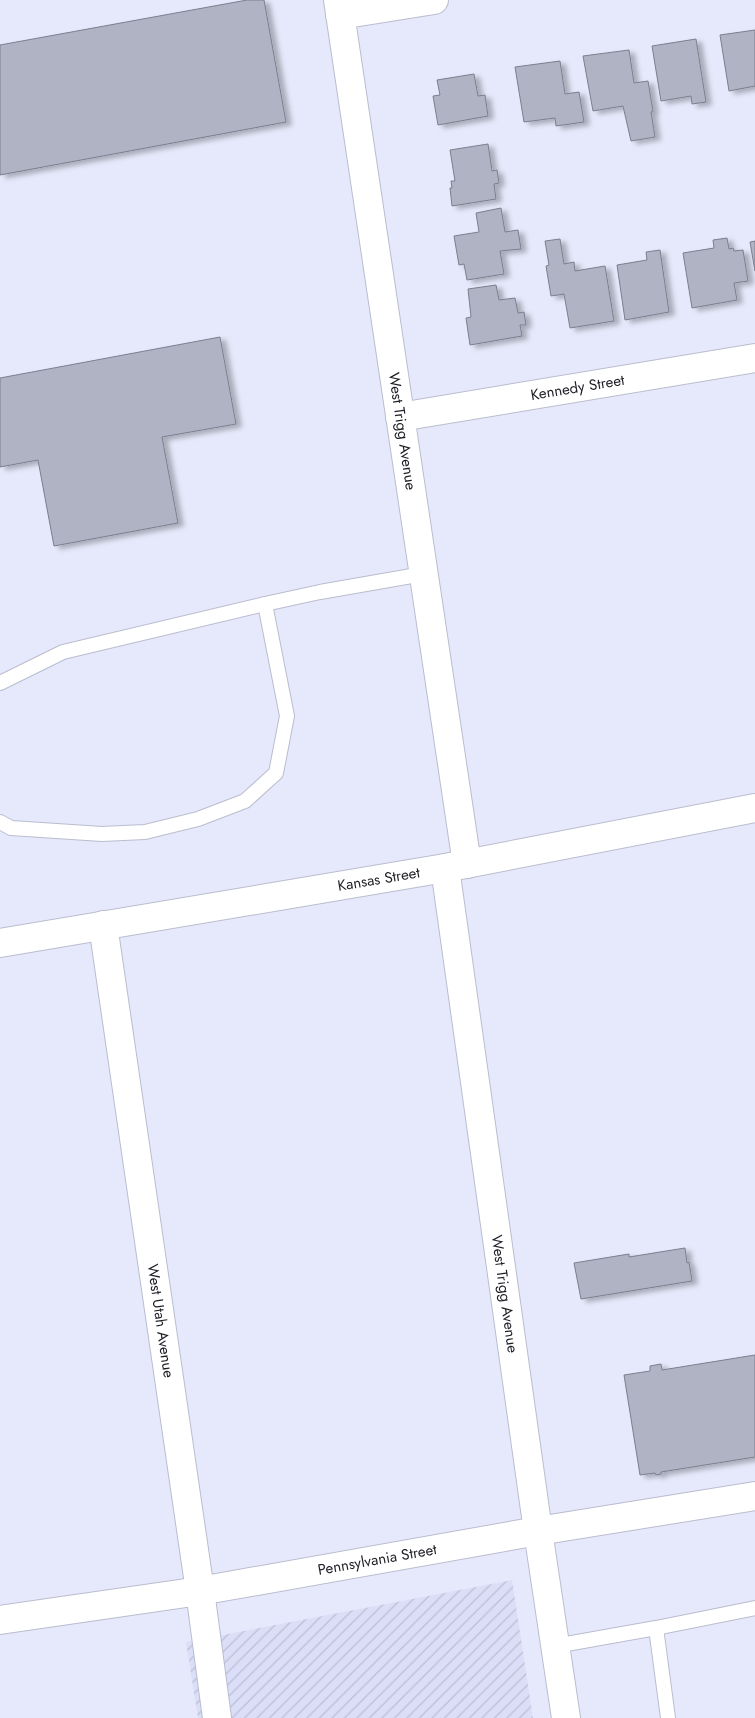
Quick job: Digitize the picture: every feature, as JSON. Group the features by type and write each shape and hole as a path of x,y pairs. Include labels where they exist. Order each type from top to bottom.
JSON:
{"street":[{"path":"339,8 434,0"},
{"name":"West Trigg Avenue","path":"339,8 423,574 456,866 538,1531 566,1718"},
{"name":"Kennedy Street","path":"400,417 755,358"},
{"name":"Kansas Street","path":"0,943 456,866 755,808"},
{"name":"West Utah Avenue","path":"103,925 217,1718"},
{"name":"Pennsylvania Street","path":"0,1620 200,1591 538,1531 755,1496"}],"lane":[{"path":"0,683 63,652 320,592 423,574"},
{"path":"0,822 11,828 102,834 145,832 198,820 245,800 276,773 287,716 265,604"},
{"path":"555,1646 755,1608"},
{"path":"656,1628 668,1718"}],"shaded area":[{"path":"512,1580 533,1718 198,1718 186,1642"}],"building":[{"path":"247,0 264,0 286,122 0,175 0,45"},
{"path":"755,30 755,86 729,91 720,35"},
{"path":"696,39 706,102 692,104 691,96 661,101 652,46"},
{"path":"629,50 634,83 648,81 655,137 631,141 623,106 593,111 583,56"},
{"path":"560,61 565,94 579,92 584,122 556,126 555,118 524,122 515,67"},
{"path":"474,74 478,96 485,95 488,116 438,125 433,96 440,95 437,80"},
{"path":"488,144 492,171 497,170 499,183 494,184 496,199 452,206 450,188 452,188 451,181 455,181 450,150"},
{"path":"501,208 505,232 518,230 521,249 500,251 504,274 467,280 464,264 459,265 454,236 479,232 476,213"},
{"path":"727,238 729,249 733,248 734,251 743,250 748,281 734,283 737,300 692,308 683,253 714,248 713,240"},
{"path":"560,239 564,264 574,262 575,271 605,266 614,321 570,328 564,294 551,296 546,266 549,265 545,241"},
{"path":"755,241 755,271 750,242"},
{"path":"660,250 669,312 625,320 617,265 647,260 646,252"},
{"path":"496,285 499,300 515,298 518,313 524,312 526,325 520,325 522,336 470,345 466,318 471,317 468,289"},
{"path":"220,337 236,424 162,437 178,523 54,546 38,460 0,467 0,378"},
{"path":"685,1248 692,1281 581,1299 574,1263 629,1254 629,1257"},
{"path":"755,1355 755,1457 661,1472 661,1474 656,1475 655,1473 640,1475 624,1375 650,1371 650,1366 661,1364 662,1370"}]}
